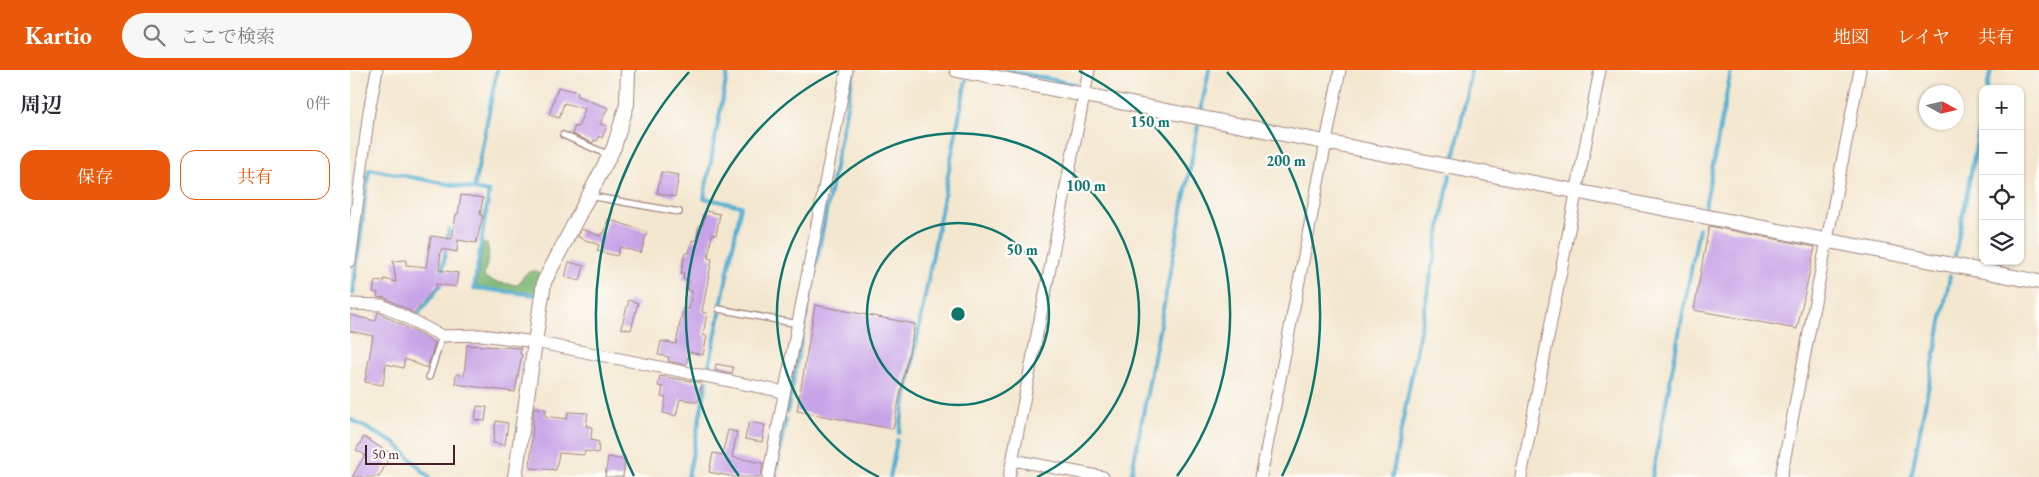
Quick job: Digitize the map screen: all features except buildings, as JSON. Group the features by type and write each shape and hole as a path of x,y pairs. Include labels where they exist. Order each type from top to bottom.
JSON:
{"street":[{"path":"350,261 369,111 377,70"},
{"path":"515,477 546,275 610,155 621,127 627,104 628,70"},
{"path":"768,477 847,70"},
{"path":"957,70 2039,282"},
{"path":"1009,477 1089,70"},
{"path":"1262,477 1340,70"},
{"path":"1521,477 1600,70"},
{"path":"1781,477 1860,70"},
{"path":"350,304 382,305 442,336 481,335 535,342 784,392"},
{"path":"1013,460 1103,477"}],"lane":[{"path":"563,135 610,155"},
{"path":"588,196 679,212"},
{"path":"719,309 798,324"},
{"path":"429,377 442,336"}],"green space":[{"path":"483,244 487,244 488,252 484,276 496,282 518,285 527,273 536,271 539,273 536,294 476,287"}],"waterway":[{"path":"474,189 497,70"},
{"path":"721,306 741,206 704,198 728,70"},
{"path":"787,412 854,70"},
{"path":"1006,70 1074,84"},
{"path":"1201,110 1209,70"},
{"path":"1454,159 1471,70"},
{"path":"1705,207 1731,70"},
{"path":"1988,85 1991,70"},
{"path":"899,433 966,80"},
{"path":"1131,477 1198,126"},
{"path":"1955,255 1979,130"},
{"path":"353,294 369,169 489,192 474,288 535,295"},
{"path":"1392,477 1450,175"},
{"path":"1652,477 1699,228"},
{"path":"442,273 449,229"},
{"path":"1911,477 1950,276"},
{"path":"414,319 440,286 441,280"},
{"path":"708,372 720,313"},
{"path":"688,477 707,381"},
{"path":"350,419 396,444 429,477"},
{"path":"774,477 786,419"},
{"path":"890,477 897,440"}]}
